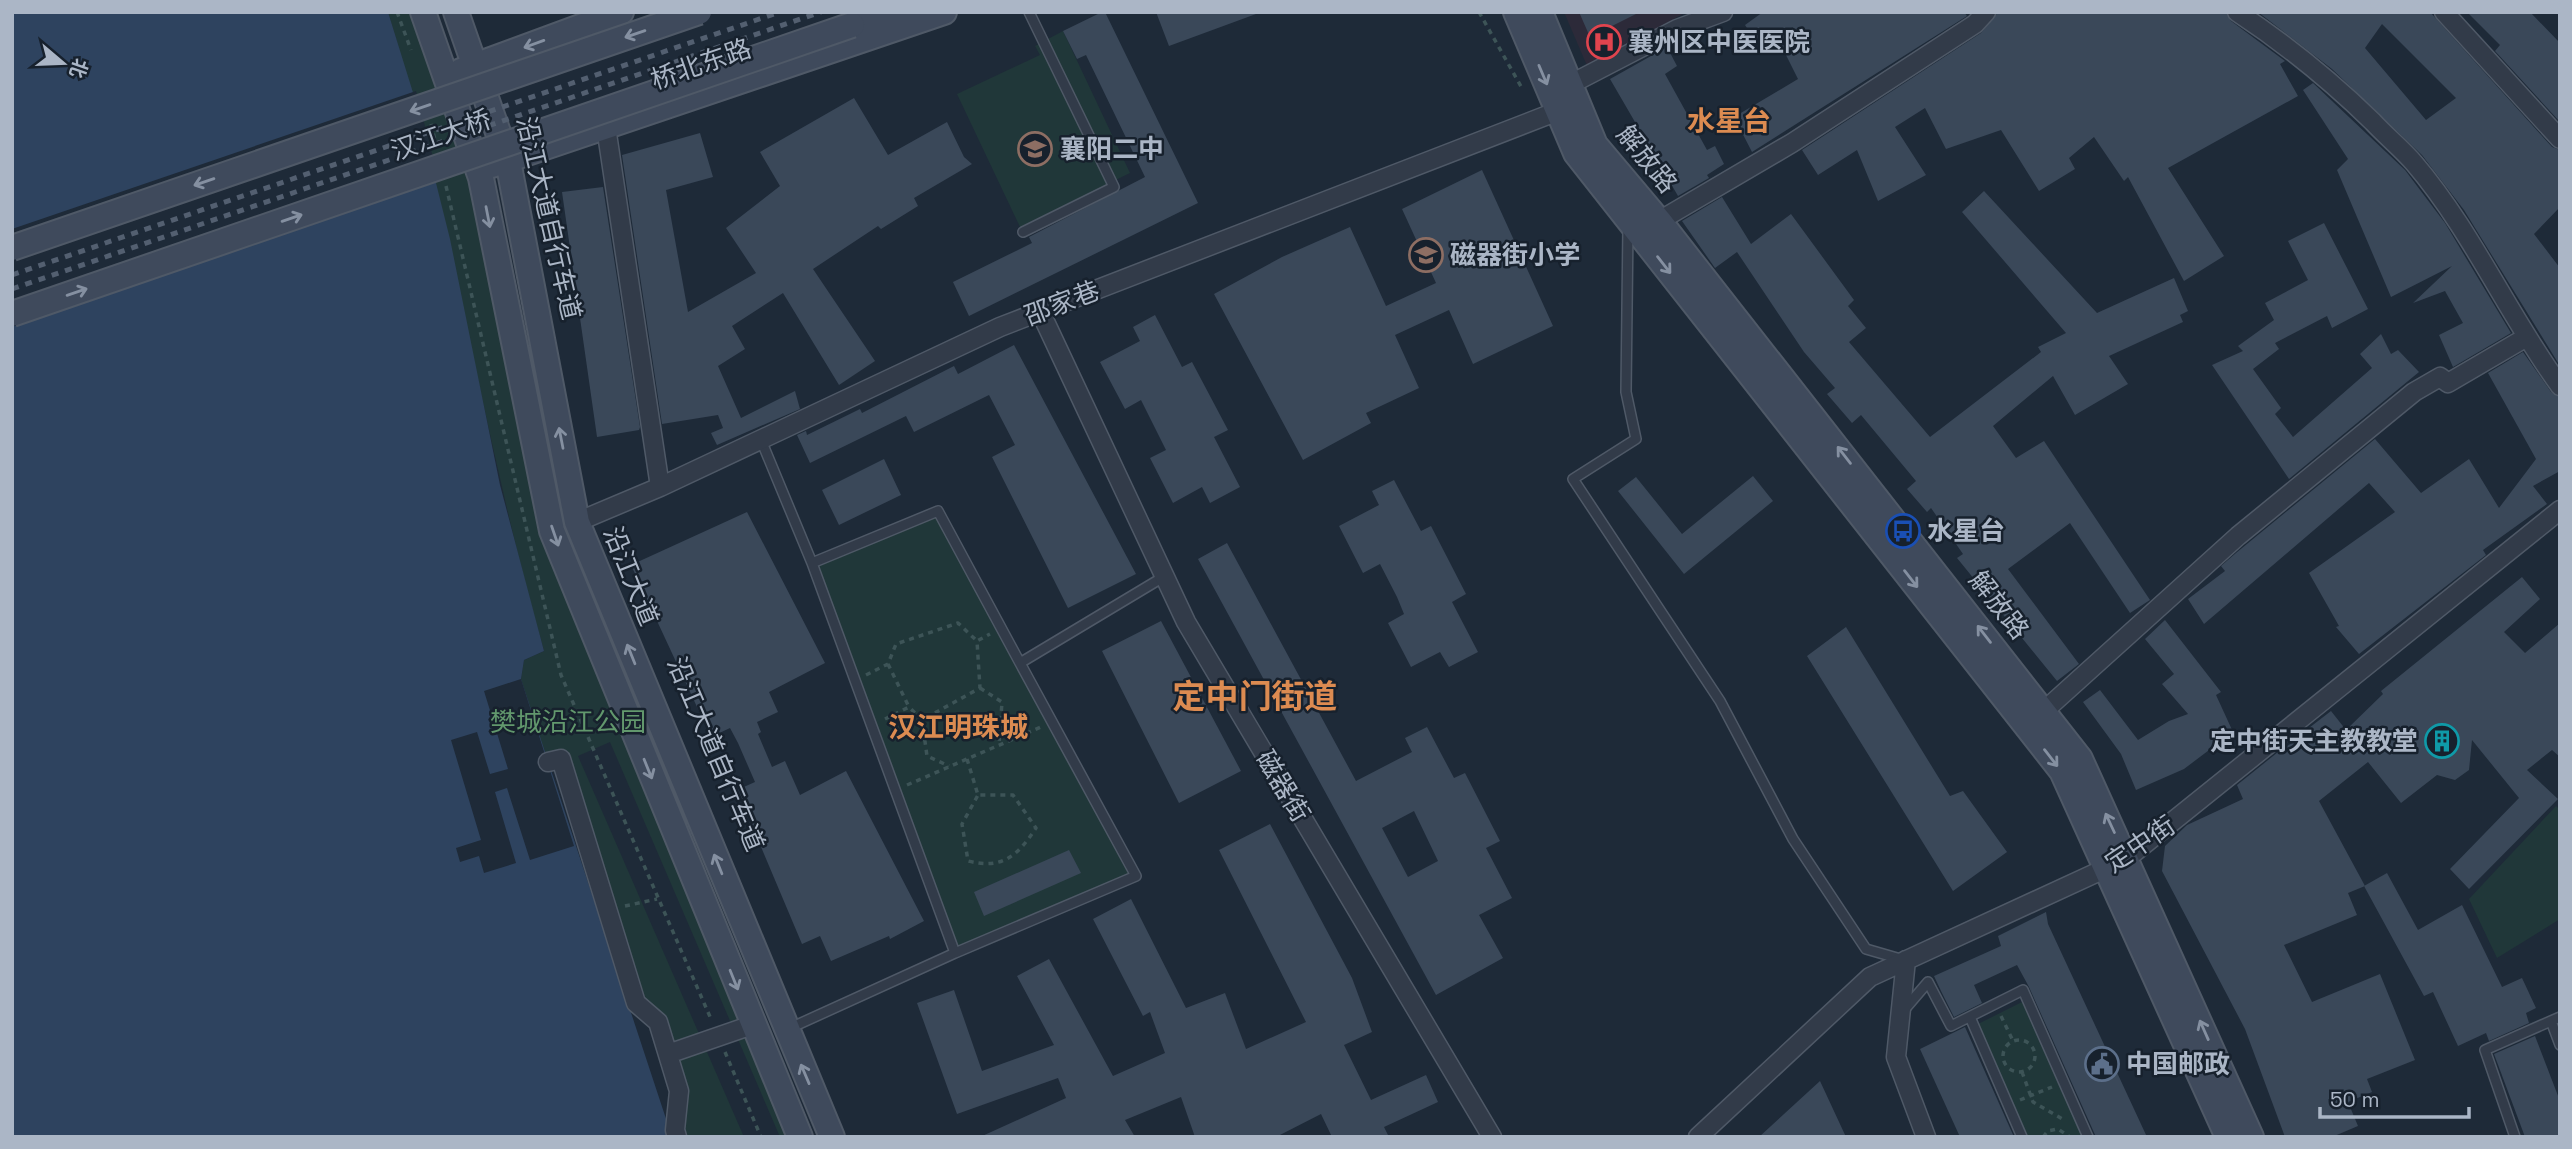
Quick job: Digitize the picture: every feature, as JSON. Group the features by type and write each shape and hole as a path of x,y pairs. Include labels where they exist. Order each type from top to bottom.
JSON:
{"main road":[{"path":"423,12 477,169 552,531 800,1137"},
{"name":"沿江大道","path":"456,12 508,161 577,522 832,1137"},
{"path":"444,76 621,12"},
{"name":"汉江大桥","path":"12,248 699,12"},
{"name":"汉江大桥","path":"12,314 890,12"},
{"name":"桥北东路","path":"477,169 508,161 944,12"},
{"name":"解放路","path":"1516,12 1548,114 1576,153 2062,771 2117,864 2252,1137"},
{"name":"解放路","path":"1540,12 1595,145 1659,221 2080,759 2117,864 2228,1137"}],"street":[{"path":"1569,85 1676,29 1723,12"},
{"path":"1659,221 1792,143 1975,24 1986,12"},
{"path":"2236,12 2285,44 2345,93 2414,163 2471,245 2525,338 2560,386"},
{"path":"2444,12 2560,139"},
{"name":"邵家巷","path":"577,522 660,488 1000,327 1548,114"},
{"path":"606,127 660,488"},
{"name":"磁器街","path":"1040,311 1186,622 1492,1137"},
{"path":"2044,710 2238,536 2414,392 2441,377 2448,383 2525,338"},
{"name":"定中街","path":"1698,1137 1870,977 2117,864 2560,510"},
{"path":"548,762 561,759 636,1003 658,1022 679,1091 675,1130 677,1137"},
{"path":"1906,960 1896,1057 1926,1137"},
{"path":"668,1054 752,1025"}],"lane":[{"path":"1023,232 1114,187 1029,12"},
{"path":"1628,219 1626,393 1636,439 1573,479 1720,701 1793,839 1866,949 1906,960"},
{"path":"761,440 812,564 956,953"},
{"path":"787,1030 956,953 1136,876 938,511 812,564"},
{"path":"1020,663 1165,576"},
{"path":"1902,1012 1928,982 1951,1026 2023,990 2086,1133"},
{"path":"1970,1017 2022,1137"},
{"path":"2515,1137 2485,1050 2555,1019 2560,1045"}],"path":[{"path":"1479,12 1548,114"},
{"path":"869,687 864,676 888,664 896,644 958,622 977,641 980,688"},
{"path":"977,641 1001,628"},
{"path":"888,664 909,707 922,720 927,756 950,766"},
{"path":"922,720 980,688"},
{"path":"980,688 1002,702 999,745"},
{"path":"877,709 882,720 909,707"},
{"path":"895,790 1053,722"},
{"path":"967,759 978,795 962,824 968,861 986,866 1019,853 1036,828 1013,795 978,795"},
{"path":"607,910 657,899"},
{"path":"1995,1004 2013,1041"},
{"path":"2013,1041 2024,1041 2035,1052 2031,1067 2022,1072 2007,1068 2003,1058 2005,1048 2013,1041"},
{"path":"2022,1072 2033,1102 2086,1133"},
{"path":"2008,1104 2064,1083"},
{"path":"2043,1137 2048,1131 2058,1129 2070,1137"}],"shaded area":[{"name":"襄州区中医医院","path":"1564,12 1686,12 1588,68"}],"green space":[{"name":"樊城沿江公园","path":"388,12 423,12 481,178 552,531 597,642 812,1137 780,1137 610,742 578,756 744,1137 677,1137 679,1091 658,1022 636,1003 561,760 548,762 521,679 524,660 544,651 503,492 431,171"},
{"path":"1063,31 1130,173 1020,227 957,94 1040,55 1035,46"},
{"path":"938,511 1136,876 955,953 812,563"},
{"path":"2556,806 2560,810 2560,919 2497,958 2469,899"},
{"path":"2024,1001 2086,1137 2026,1137 1978,1024"}],"water":[{"path":"12,12 388,12 415,99 450,239 500,485 544,651 524,660 521,679 672,1137 12,1137"}],"pier":[{"path":"416,91 439,181 12,327 12,229"},
{"path":"521,679 574,846 530,860 507,788 495,792 516,863 484,873 479,856 460,862 456,848 481,840 451,740 477,732 490,774 508,769 484,691"}],"building":[{"path":"1105,12 1198,203 969,316 953,282 1032,243 1029,237 1145,177 1086,55 1077,59 1063,31"},
{"path":"1156,12 1255,12 1256,14 1169,46"},
{"path":"1579,12 1640,12 1590,37"},
{"path":"1763,12 1964,12 1967,16 1752,152 1734,117 1798,79 1777,37 1759,47 1745,25"},
{"path":"1998,12 2226,12 2231,21 2285,61 2280,64 2298,96 2168,168 2224,256 2184,281 2128,177 2124,181 2094,137 2069,158 2075,169 2039,191 2001,130 1946,149 1925,108 1895,127 1926,175 1878,201 1857,150 1818,175 1802,150 1981,33"},
{"path":"2258,12 2430,12 2552,147 2560,150 2560,207 2534,234 2560,268 2560,366 2464,210 2422,155 2332,69","holes":["2382,24 2456,98 2426,120 2365,48"]},
{"path":"2467,12 2530,12 2560,43 2560,122 2495,51 2500,45"},
{"path":"1667,47 1677,66 1665,74 1707,150 1715,146 1724,164 1707,175 1709,178 1678,196 1610,79"},
{"path":"2313,83 2405,170 2445,223 2511,333 2453,367 2439,335 2463,323 2445,291 2413,303 2452,266 2391,297 2337,170 2348,159 2303,90"},
{"path":"854,98 888,155 947,122 964,157 972,164 914,198 918,206 881,229 878,226 813,269 875,361 839,385 783,293 732,326 745,349 718,366 741,418 795,391 800,409 717,445 711,433 723,428 718,415 662,424 622,155 700,133 713,177 666,190 688,312 756,273 726,228 780,186 760,152"},
{"path":"1482,170 1553,326 1473,364 1449,310 1395,335 1419,388 1366,413 1371,423 1303,460 1214,294 1282,257 1350,227 1386,306 1436,283 1402,209"},
{"path":"603,187 640,427 639,430 597,437 562,192"},
{"path":"1984,191 2097,313 2174,278 2188,311 2180,315 2183,322 2109,356 2128,384 2075,415 2053,376 1993,426 2016,458 2044,441 2150,600 2130,613 2070,523 2008,569 2079,664 2057,681 1957,558 1963,554 1931,508 1927,512 1907,489 1916,481 1861,415 1852,423 1827,394 1835,388 1804,352 1737,252 1715,268 1682,221 1722,197 1751,244 1791,214 1854,300 1848,306 1866,328 1849,342 1930,437 2041,352 2038,347 2066,333 1962,212"},
{"path":"2324,223 2368,309 2332,328 2327,316 2275,343 2279,349 2253,369 2281,408 2275,414 2293,437 2372,368 2360,354 2381,334 2391,354 2398,350 2419,372 2289,479 2212,365 2243,351 2238,346 2274,320 2265,303 2308,280 2288,241"},
{"path":"1155,315 1182,367 1192,362 1228,430 1214,437 1240,487 1210,503 1202,487 1173,503 1150,458 1166,450 1141,400 1125,409 1100,362 1140,341 1133,327"},
{"path":"1014,345 1136,574 1068,608 992,457 1015,445 989,395 914,432 906,416 810,463 797,435 806,431 807,435 860,409 862,413 954,366 958,374"},
{"path":"2523,352 2551,392 2560,397 2560,471 2533,486 2547,504 2483,550 2486,555 2359,654 2336,627 2339,626 2309,573 2395,512 2369,483 2204,624 2188,599 2225,571 2221,566 2236,553 2375,439 2421,493 2469,459 2499,508 2536,459 2488,373"},
{"path":"884,459 901,495 839,525 822,490"},
{"path":"1753,476 1773,501 1684,574 1618,491 1636,477 1682,534"},
{"path":"1394,480 1421,531 1431,526 1466,594 1452,602 1478,652 1449,667 1440,652 1411,667 1388,623 1404,614 1397,597 1380,564 1363,573 1339,526 1379,505 1372,491"},
{"path":"747,512 825,663 769,692 778,712 757,722 761,732 758,734 772,767 785,761 800,795 846,771 924,921 890,939 889,936 831,961 820,936 802,944 737,790 755,782 738,743 730,728 711,737 631,565"},
{"path":"1227,543 1356,781 1412,752 1405,738 1427,727 1454,778 1465,773 1500,841 1486,848 1512,898 1479,915 1503,958 1436,995 1198,559","holes":["1414,811 1438,861 1408,877 1382,828"]},
{"path":"2522,577 2540,599 2504,632 2525,653 2560,623 2560,757 2552,750 2527,770 2558,799 2469,889 2450,869 2519,798 2472,740 2469,770 2455,780 2437,775 2401,803 2368,762 2319,801 2365,886 2348,893 2357,915 2284,945 2312,1002 2380,974 2415,1060 2367,1079 2372,1092 2348,1102 2358,1126 2332,1137 2285,1137 2245,1029 2162,871 2165,846 2187,825 2243,799 2237,785 2283,748 2307,735 2305,731 2331,711 2346,730 2383,694 2381,691"},
{"path":"2165,620 2221,692 2216,695 2233,732 2184,769 2136,790 2121,754 2083,702 2100,690 2138,740 2169,721 2188,714 2162,684 2174,674 2145,639"},
{"path":"1161,621 1241,771 1179,803 1102,651"},
{"path":"1846,627 1950,796 1963,791 2007,852 1953,891 1807,656"},
{"path":"1270,824 1352,978 1372,1032 1344,1045 1371,1100 1426,1075 1438,1102 1384,1127 1389,1137 1332,1137 1321,1114 1276,1137 1195,1137 1181,1097 1125,1120 1135,1137 980,1137 1066,1098 1058,1078 957,1114 917,1003 954,990 982,1071 1054,1045 1017,976 1049,959 1113,1076 1165,1053 1150,1012 1143,1016 1093,919 1131,899 1186,1008 1225,993 1246,1049 1306,1022 1219,850"},
{"path":"1069,850 1081,873 984,916 974,892"},
{"path":"2387,873 2418,930 2462,905 2502,987 2522,978 2536,1008 2526,1013 2529,1023 2489,1041 2486,1033 2458,1046 2433,992 2424,996 2364,886"},
{"path":"2046,912 2048,924 2147,1137 2096,1137 2017,965 1974,985 1982,1003 1954,1017 1934,976 2001,946 1998,936"},
{"path":"1965,1027 2014,1137 1960,1137 1920,1049"},
{"path":"2535,1036 2560,1101 2560,1137 2525,1137 2494,1054"},
{"path":"1820,1081 1846,1137 1759,1137"}],"railway":[{"path":"12,275 780,12"},
{"path":"12,289 821,12"}],"place":[{"name":"襄州区中医医院","path":"1604,42"},
{"name":"襄阳二中","path":"1035,149"},
{"name":"磁器街小学","path":"1426,255"},
{"name":"水星台","path":"1903,531"},
{"name":"定中街天主教教堂","path":"2442,741"},
{"name":"中国邮政","path":"2102,1064"}],"district":[{"name":"水星台","path":"1729,121"},
{"name":"定中门街道","path":"1255,697"},
{"name":"汉江明珠城","path":"958,727"}]}
